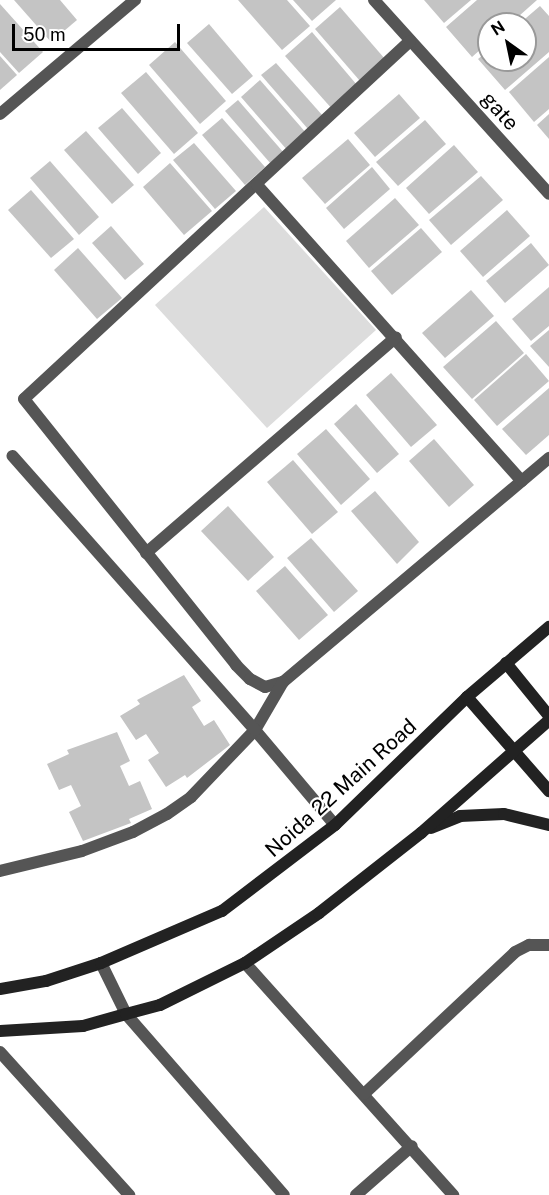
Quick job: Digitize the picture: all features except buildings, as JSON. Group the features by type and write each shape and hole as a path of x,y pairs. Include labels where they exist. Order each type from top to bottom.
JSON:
{"street":[{"path":"0,114 135,0"},
{"name":"gate","path":"374,0 549,194"},
{"path":"283,681 265,687 250,679 24,399 257,185 410,40"},
{"path":"257,185 396,337 522,481"},
{"path":"146,553 396,337"},
{"path":"13,456 255,730 335,825"},
{"path":"0,871 82,851 133,832 167,814 191,797 255,730 283,681 549,458"},
{"name":"Noida 22 Main Road","path":"0,989 46,981 101,963 222,911 335,825 467,697 549,627"},
{"path":"0,1031 83,1026 160,1005 245,963 319,913 421,832 514,752 549,718 506,663"},
{"path":"467,697 549,791"},
{"path":"421,832 460,816 504,814 549,825"},
{"path":"364,1094 515,952 530,945 549,945"},
{"path":"101,963 126,1014 284,1195"},
{"path":"245,963 412,1146 453,1195"},
{"path":"0,1052 129,1195"},
{"path":"357,1195 412,1146"}],"shaded area":[{"path":"264,207 376,330 267,428 155,305"}]}
